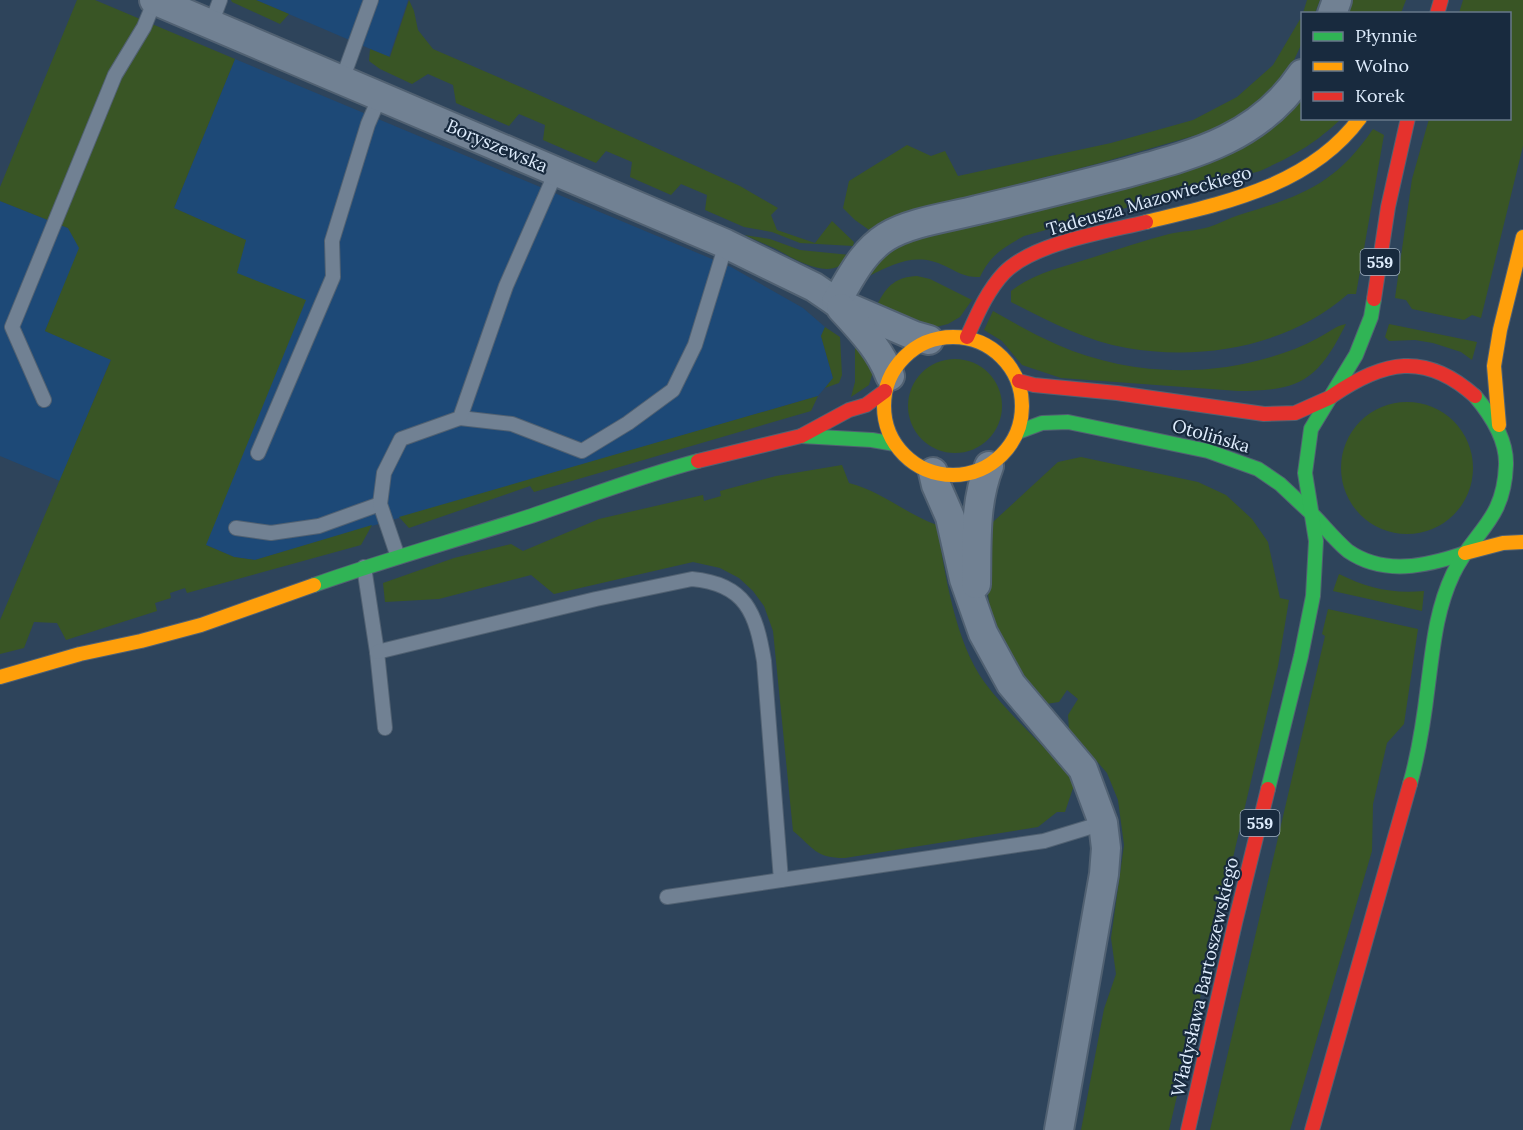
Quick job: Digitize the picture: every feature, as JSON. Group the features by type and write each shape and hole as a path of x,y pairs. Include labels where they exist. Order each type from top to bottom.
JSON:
{"main road":[{"name":"Tadeusza Mazowieckiego","path":"967,337 983,302 994,286 1014,265 1025,258 1045,248 1137,222 1204,207 1267,187 1294,175 1320,159 1343,140 1358,120"},
{"name":"559","path":"1312,514 1305,473 1311,429 1356,355 1371,317 1388,207 1408,120"},
{"name":"559","path":"1312,1130 1418,754 1436,623 1449,581 1499,505 1506,462 1499,429 1494,366 1500,330 1523,237"},
{"path":"0,677 80,654 201,625 364,567 528,518 686,464 801,435 843,413 866,405 888,384 906,355 929,340 948,336 967,337 984,343 998,352 1010,365 1019,381 1023,406 1018,432 1001,457 988,466 971,473 952,475 933,472 918,466 895,444 885,419 884,405 888,384"},
{"name":"559","path":"1331,397 1357,379 1384,368 1409,366 1435,370 1460,381 1480,400 1499,429"},
{"name":"Otolińska","path":"1019,381 1034,385 1117,393 1264,414 1295,413 1331,397"},
{"name":"Otolińska","path":"1018,432 1054,421 1085,425 1198,449 1258,469 1280,484 1312,514"},
{"path":"1499,429 1517,454"},
{"path":"801,435 842,440 872,439 895,444"},
{"path":"1312,514 1349,551 1368,561 1390,567 1409,568 1440,562 1503,543 1523,542"},
{"name":"Władysława Bartoszewskiego","path":"1188,1130 1235,923 1301,656 1313,596 1316,566 1316,542 1312,514"}],"street":[{"name":"Boryszewska","path":"154,0 215,12 342,80 726,244 814,287 836,302 929,340"},
{"path":"836,302 863,258 887,236 930,221 1095,182 1185,157 1218,144 1254,124 1270,111 1301,76"},
{"name":"Boryszewska","path":"836,302 884,359 888,384"},
{"path":"976,613 978,513 982,483 988,466"},
{"path":"933,472 950,517 964,579 983,633 1011,684 1083,769 1103,823 1106,848 1104,874 1059,1130"}],"lane":[{"path":"44,400 12,327 115,75 144,27 154,0"},
{"path":"342,80 371,0"},
{"path":"258,453 333,277 332,241 380,96"},
{"path":"460,418 506,286 556,172"},
{"path":"398,557 381,504 384,473 401,438 460,418 512,424 582,451 628,423 673,390 695,345 726,244"},
{"path":"236,528 271,533 319,526 381,504"},
{"path":"364,567 377,652 385,728"},
{"path":"377,652 596,599 692,579 707,580 725,587 742,599 753,613 760,634 781,880"},
{"path":"668,897 1044,841 1103,823"}],"shaded area":[{"path":"256,0 408,0 389,57"},
{"path":"235,59 731,267 803,308 825,327 821,336 833,378 818,396 255,560 234,557 136,515 246,240 174,208"},
{"path":"0,201 68,228 80,248 45,331 111,359 60,481 0,456"}],"green space":[{"path":"77,0 95,0 235,59 174,208 246,240 237,273 306,300 206,545 234,557 255,560 372,525 361,545 187,593 185,588 170,593 171,598 155,603 157,611 66,640 57,623 34,622 24,648 0,654 0,620 111,360 45,331 79,248 68,228 0,201 0,187"},
{"path":"231,0 256,0 289,14 280,24"},
{"path":"409,0 418,30 433,49 740,186 778,208 771,215 777,230 815,243 832,221 854,242 853,246 800,243 772,232 744,227 705,210 707,195 681,184 671,195 630,177 632,162 606,151 596,163 543,140 545,125 519,114 509,126 456,103 453,85 428,74 412,84 380,69 369,61 370,49 390,57"},
{"path":"1307,0 1320,0 1315,12 1304,12"},
{"path":"1346,0 1406,0 1401,12 1343,12"},
{"path":"1463,0 1523,0 1523,146 1481,318 1472,315 1464,320 1412,309 1406,300 1395,298 1412,179 1429,120 1511,120 1511,12 1459,12"},
{"path":"1301,18 1301,45 1294,60 1273,88 1249,110 1214,130 1100,163 928,207 872,232 843,208 849,181 907,145 931,156 945,151 958,176 1111,143 1193,120 1237,97 1273,65"},
{"path":"1301,94 1301,120 1340,120 1303,149 1260,171 1024,236 998,252 980,277 971,277 925,260 897,263 869,276 883,258 910,239 1209,160"},
{"path":"1373,129 1384,135 1356,294 1348,294 1325,312 1299,326 1244,345 1215,350 1156,352 1097,341 1011,302 1011,291 1049,271 1169,234 1209,227 1299,194 1330,176 1345,163"},
{"path":"744,235 770,239 800,250 850,255 843,264 834,268 813,267"},
{"path":"917,276 930,279 972,300 960,317 948,324 932,328 893,315 878,303 893,283"},
{"path":"993,311 1041,337 1083,355 1109,362 1163,370 1191,370 1245,364 1295,349 1346,324 1326,358 1305,378 1292,385 1278,388 1238,391 1061,378 1022,365 1002,341 984,330"},
{"path":"1389,324 1477,342 1472,360 1461,352 1433,343 1415,340 1389,341 1385,337"},
{"path":"825,327 840,337 842,375 839,383 825,388 833,378 821,336"},
{"path":"855,339 874,368 869,385 851,397 855,382"},
{"path":"955,359 973,363 988,373 998,388 1002,406 998,424 988,439 973,449 955,453 937,449 922,439 912,424 908,406 912,388 922,373 937,363"},
{"path":"818,396 811,411 534,492 530,486 409,528 399,517"},
{"path":"1407,402 1432,407 1454,421 1468,443 1473,468 1468,493 1454,515 1432,529 1407,534 1382,529 1360,515 1346,493 1341,468 1346,443 1360,421 1382,407"},
{"path":"1081,457 1198,482 1226,495 1252,519 1268,542 1280,598 1289,600 1278,666 1169,1130 1081,1130 1104,1009 1116,974 1111,938 1124,845 1118,800 1107,773 1069,729 1068,715 1078,699 1067,690 1059,702 1046,704 1033,696 992,626 987,585 988,523 993,522 1058,462"},
{"path":"842,465 849,483 872,491 937,525 953,607 966,648 985,683 995,696 1075,782 1065,812 1057,812 1038,827 845,858 835,858 816,851 793,831 773,631 764,606 753,591 739,578 720,568 693,562 554,594 531,575 439,599 385,602 383,583 454,558 511,544 523,551 599,519 703,495 704,501 721,496 720,491 776,476"},
{"path":"1339,574 1380,589 1401,592 1424,591 1422,611 1333,591"},
{"path":"1328,609 1418,629 1404,724 1387,743 1373,804 1372,851 1290,1130 1210,1130 1325,636 1322,634"}],"traffic: fast":[{"path":"1268,789 1301,656 1313,596 1316,541 1305,473 1311,429 1356,355 1371,317 1374,299"},
{"path":"1410,784 1421,735 1439,615 1447,588 1461,559 1494,513 1504,484 1506,465 1504,446 1492,419 1475,396"},
{"path":"1018,432 1042,423 1068,422 1208,451 1258,469 1280,484 1312,514"},
{"path":"801,436 872,440 895,444"},
{"path":"314,585 698,461"},
{"path":"1312,514 1348,551 1376,564 1421,565 1465,553"}],"traffic: slow":[{"path":"1146,222 1235,199 1291,176 1340,141 1358,120"},
{"path":"1499,425 1494,366 1500,330 1523,237"},
{"path":"953,337 980,342 1002,357 1017,379 1022,406 1017,433 1002,455 980,470 953,475 926,470 904,455 889,433 884,406 889,379 904,357 926,342 953,337"},
{"path":"1465,553 1503,543 1523,542"},
{"path":"0,677 80,654 201,625 314,585"}],"traffic: jam":[{"path":"1438,12 1441,0"},
{"path":"1374,299 1388,207 1408,120"},
{"path":"967,337 992,288 1004,273 1017,263 1051,246 1146,222"},
{"path":"1332,396 1369,375 1404,366 1421,367 1439,372 1475,396"},
{"path":"1019,381 1034,385 1117,393 1264,414 1295,413 1331,397"},
{"path":"698,461 801,436 849,410 866,405 885,391"},
{"path":"1312,1130 1410,784"},
{"path":"1188,1130 1268,789"}]}
